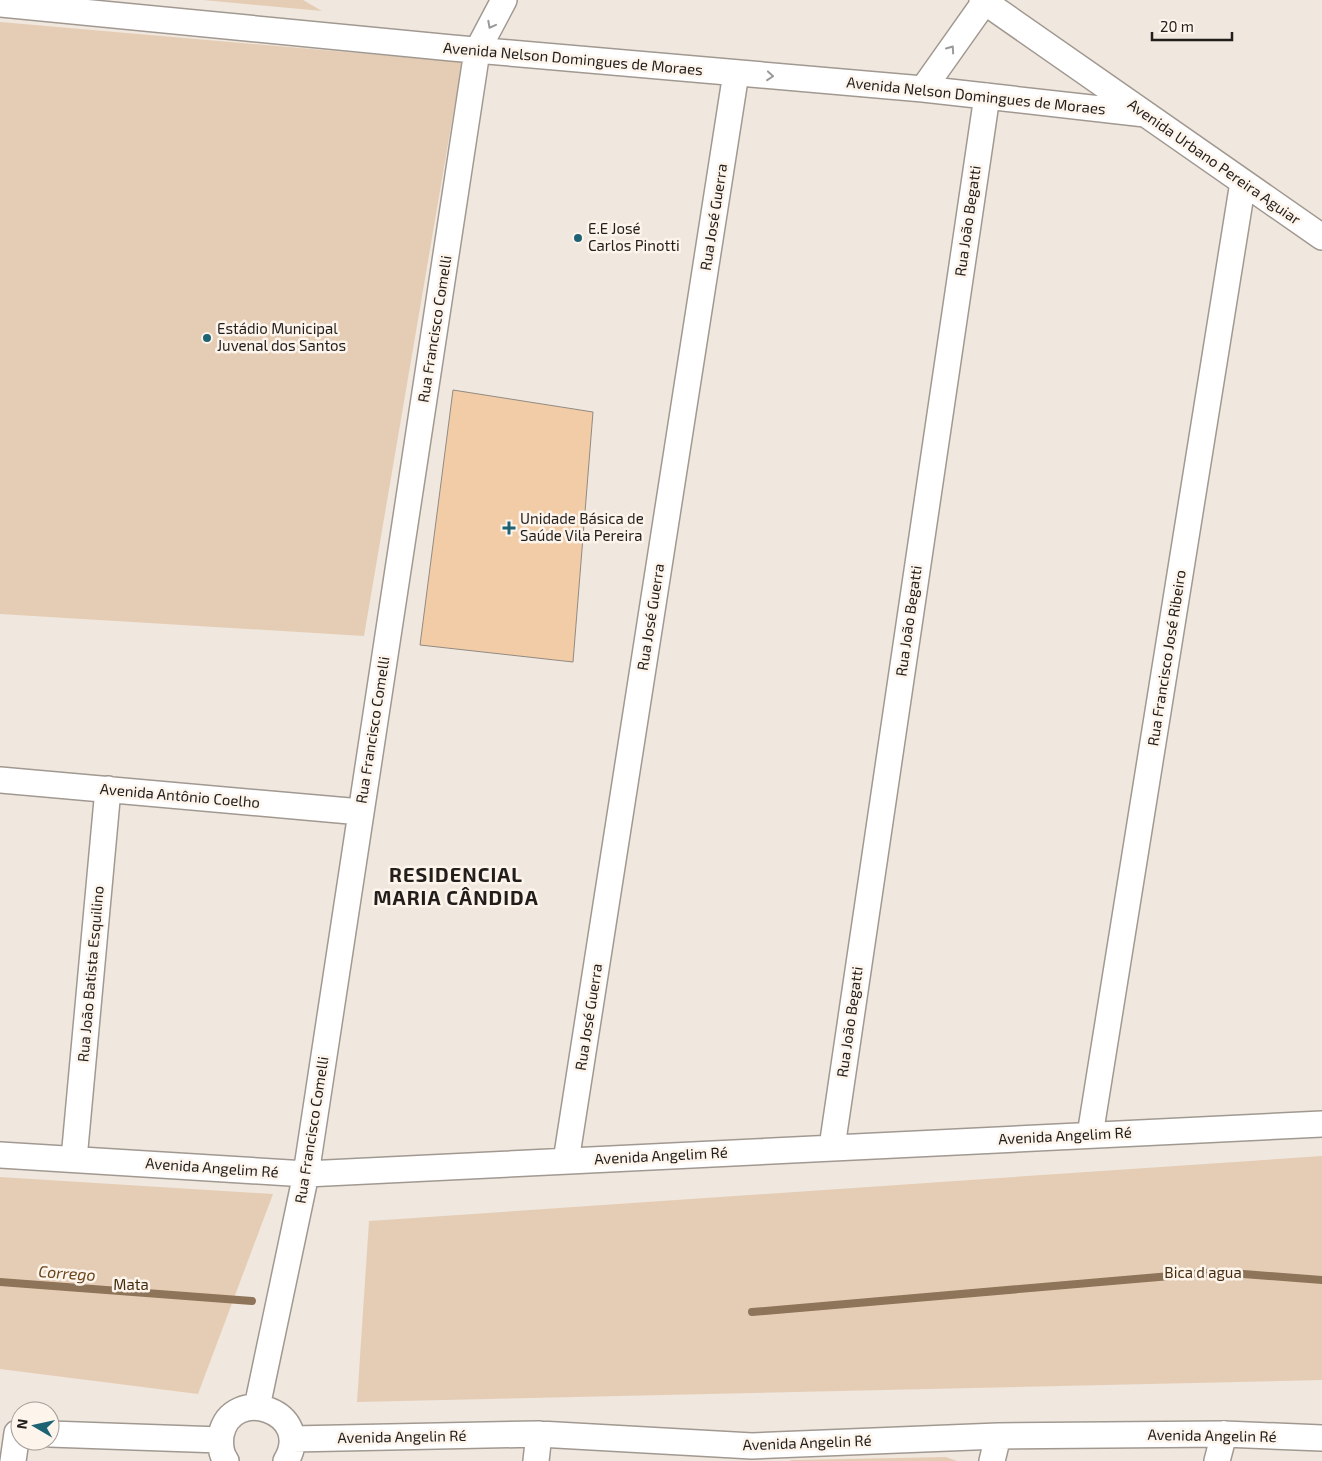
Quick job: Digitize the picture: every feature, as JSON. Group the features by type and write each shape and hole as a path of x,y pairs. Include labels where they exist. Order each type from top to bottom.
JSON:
{"street":[{"name":"Rua Francisco Comelli","path":"257,1406 306,1174 477,51 504,0"},
{"path":"923,89 984,1"},
{"name":"Avenida Urbano Pereira Aguiar","path":"984,1 1321,235"},
{"name":"Avenida Nelson Domingues de Moraes","path":"0,4 477,51 923,89 1146,114"},
{"name":"Rua José Guerra","path":"566,1161 736,73"},
{"name":"Rua João Begatti","path":"832,1147 987,96"},
{"name":"Rua Francisco José Ribeiro","path":"1090,1134 1243,182"},
{"name":"Avenida Antônio Coelho","path":"0,780 361,812"},
{"name":"Rua João Batista Esquilino","path":"74,1159 108,789"},
{"name":"Avenida Angelim Ré","path":"0,1155 306,1174 1322,1124"},
{"path":"60,1435 223,1450 222,1430 234,1414 245,1408 257,1406 274,1411 284,1420 289,1450"},
{"path":"536,1461 539,1434"},
{"name":"Avenida Angelin Ré","path":"289,1450 539,1434 752,1453 998,1436 1224,1434 1322,1438"},
{"path":"1217,1461 1224,1434"},
{"path":"992,1461 998,1436"}],"green space":[{"path":"203,0 303,0 322,11"},
{"name":"Estádio Municipal Juvenal dos Santos","path":"0,22 462,62 364,636 0,614"},
{"name":"Bica d agua","path":"1322,1156 1322,1380 357,1402 369,1221"},
{"name":"Mata","path":"0,1177 273,1194 198,1394 0,1369"},
{"path":"946,1457 957,1461 789,1461 792,1460"}],"building":[{"name":"Unidade Básica de Saúde Vila Pereira","path":"453,390 593,412 573,662 420,645"}],"waterway":[{"path":"752,1312 1217,1272 1322,1280"},
{"name":"Corrego","path":"0,1282 252,1301"}],"place":[{"name":"E.E José Carlos Pinotti","path":"578,238"},
{"name":"Estádio Municipal Juvenal dos Santos","path":"207,338"},
{"name":"Unidade Básica de Saúde Vila Pereira","path":"509,528"}],"district":[{"name":"RESIDENCIAL MARIA CÂNDIDA","path":"456,886"}]}
